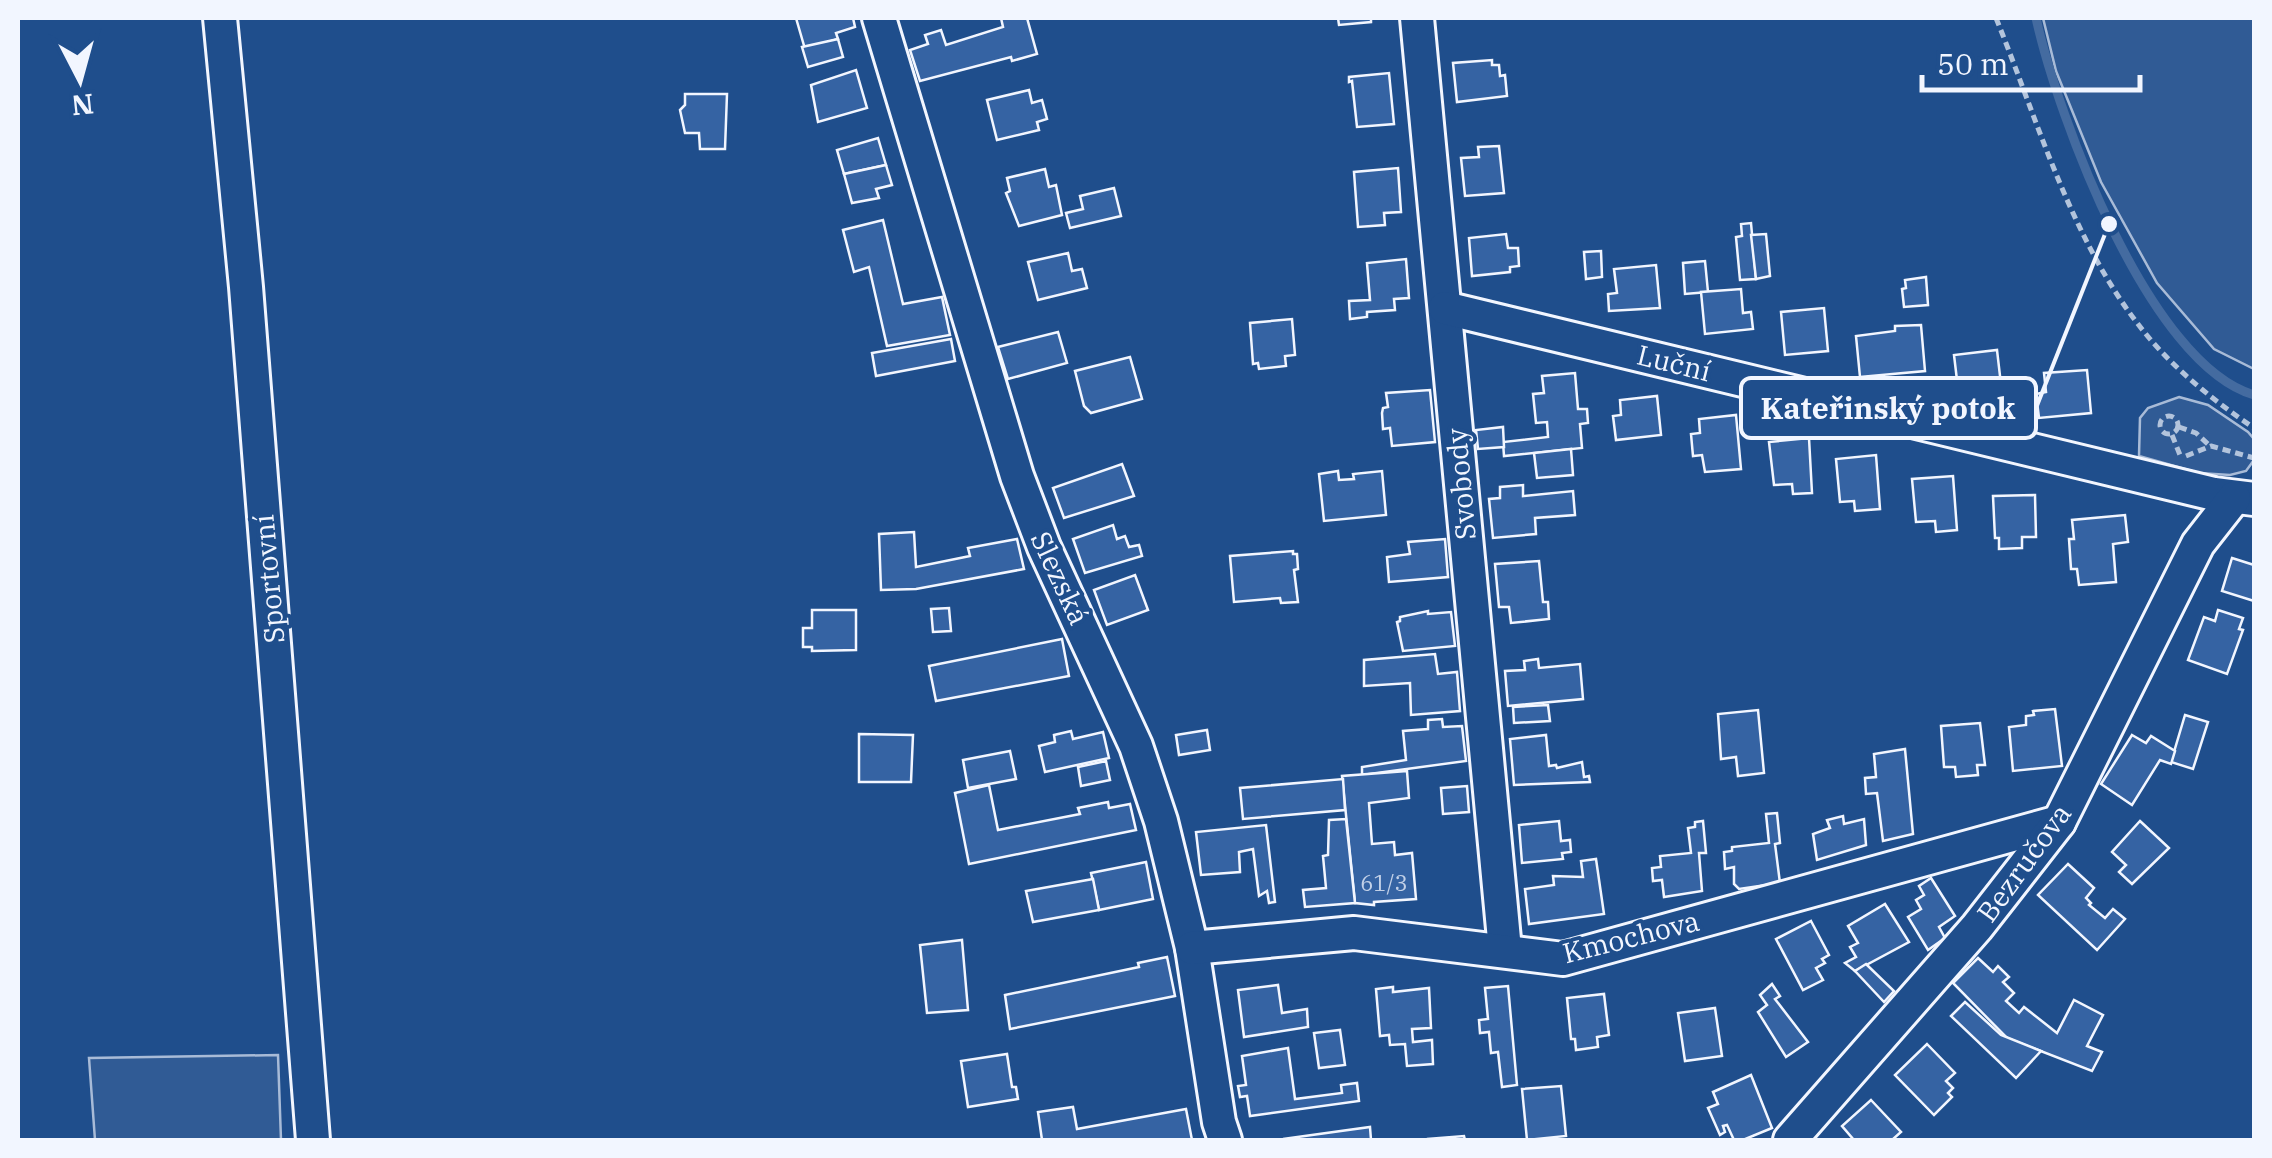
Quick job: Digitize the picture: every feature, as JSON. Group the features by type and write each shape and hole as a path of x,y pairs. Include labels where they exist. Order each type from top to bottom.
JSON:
{"street":[{"name":"Sportovní","path":"220,18 246,287 314,1140"},
{"name":"Slezská","path":"879,18 1005,441 1044,547 1136,746 1161,821 1192,948 1219,1122 1226,1140"},
{"name":"Svobody","path":"1416,18 1506,950"},
{"name":"Luční","path":"1445,308 2173,470 2244,498"},
{"name":"Bezručova","path":"1790,1140 1977,928 2059,822 2198,544 2244,498"},
{"name":"Kmochova","path":"1192,948 1354,933 1563,959 2059,822"}],"path":[{"path":"1996,18 2051,163 2119,296 2169,359 2254,428"},
{"path":"2172,436 2161,428 2161,418 2170,417 2179,428 2196,434 2211,446 2254,458"},
{"path":"2173,470 2172,436 2179,428"},
{"path":"2173,470 2211,446"}],"shaded area":[{"path":"2043,18 2254,18 2254,369 2214,349 2157,283 2101,182 2056,71"},
{"path":"2179,397 2208,405 2248,432 2254,439 2254,460 2246,471 2230,475 2199,473 2139,456 2140,418 2148,408"},
{"path":"278,1055 281,1140 95,1140 89,1058"}],"building":[{"path":"796,18 853,18 855,27 836,33 838,39 805,49"},
{"path":"1001,18 1027,18 1037,54 920,81 910,50 928,44 925,35 941,30 946,45 1003,27"},
{"path":"1338,18 1371,18 1371,22 1339,25"},
{"path":"838,39 843,57 808,67 802,47"},
{"path":"1492,60 1492,65 1499,65 1500,76 1505,75 1507,96 1457,102 1453,63"},
{"path":"856,70 867,108 818,122 811,85"},
{"path":"1389,73 1394,124 1357,127 1349,77"},
{"path":"1029,90 1032,103 1042,100 1047,119 1037,122 1039,130 997,140 987,100"},
{"path":"685,94 727,94 725,149 700,149 699,133 685,133 680,110 685,105"},
{"path":"878,138 886,165 844,174 837,150"},
{"path":"1499,146 1504,193 1465,196 1461,158 1479,157 1478,147"},
{"path":"886,165 892,185 876,189 879,198 852,203 844,174"},
{"path":"1398,168 1401,212 1384,213 1385,225 1358,227 1354,172"},
{"path":"1045,169 1049,187 1056,185 1062,215 1019,226 1006,193 1010,191 1007,178"},
{"path":"1114,188 1121,216 1070,228 1066,213 1083,209 1080,196"},
{"path":"883,220 903,304 942,297 950,335 887,346 869,267 854,272 843,230"},
{"path":"1751,223 1756,279 1740,280 1736,237 1742,236 1741,224"},
{"path":"1506,234 1508,248 1518,248 1519,266 1510,267 1510,272 1472,276 1469,238"},
{"path":"1766,234 1770,276 1756,279 1751,235"},
{"path":"1601,251 1602,277 1586,279 1584,252"},
{"path":"1068,253 1072,271 1082,269 1087,288 1038,300 1028,262"},
{"path":"1406,259 1409,298 1394,299 1395,310 1367,312 1367,317 1350,319 1349,301 1370,300 1367,263"},
{"path":"1705,261 1708,292 1685,294 1683,263"},
{"path":"1656,265 1660,308 1609,311 1608,294 1617,293 1614,269"},
{"path":"1926,277 1928,305 1904,307 1905,280"},
{"path":"1741,289 1743,313 1751,312 1753,329 1705,334 1701,292"},
{"path":"1824,308 1828,351 1785,355 1781,312"},
{"path":"1292,319 1295,355 1285,356 1286,366 1259,369 1258,363 1253,364 1250,323"},
{"path":"1921,325 1925,371 1860,377 1856,336 1895,331 1895,326"},
{"path":"1058,332 1067,363 1008,379 998,347"},
{"path":"951,339 955,361 876,376 872,353"},
{"path":"1997,350 2002,393 1959,397 1954,355"},
{"path":"1130,357 1142,399 1091,413 1084,406 1075,371"},
{"path":"2087,370 2091,413 2039,418 2036,394 2046,392 2044,373"},
{"path":"1575,373 1578,409 1587,409 1588,423 1580,424 1582,448 1504,456 1503,442 1548,437 1547,422 1536,423 1533,394 1544,393 1542,376"},
{"path":"1430,390 1435,442 1392,446 1390,428 1383,429 1383,408 1388,407 1386,393"},
{"path":"1657,396 1661,435 1616,440 1613,416 1621,415 1620,400"},
{"path":"1736,415 1741,469 1705,472 1702,455 1693,456 1691,434 1700,433 1699,419"},
{"path":"1503,427 1504,447 1478,449 1476,430"},
{"path":"1809,438 1812,493 1793,494 1792,484 1774,485 1769,442"},
{"path":"1571,449 1573,475 1537,478 1534,453"},
{"path":"1876,455 1880,509 1855,511 1854,501 1840,502 1836,459"},
{"path":"1122,464 1134,496 1064,518 1053,488"},
{"path":"1338,471 1339,480 1354,479 1353,474 1382,471 1386,515 1324,521 1319,474"},
{"path":"1953,476 1957,530 1936,532 1935,521 1916,522 1912,479"},
{"path":"1523,485 1523,496 1573,491 1575,515 1535,518 1536,534 1493,538 1489,499 1500,498 1500,487"},
{"path":"2035,495 2036,537 2022,537 2022,548 1999,549 1993,496"},
{"path":"2125,515 2128,542 2113,544 2116,582 2079,585 2077,569 2071,569 2072,520"},
{"path":"1113,525 1117,539 1125,536 1129,547 1139,545 1142,556 1085,573 1073,539"},
{"path":"914,532 916,567 970,556 968,548 1017,539 1024,569 916,589 881,590 879,534"},
{"path":"1445,539 1448,577 1389,582 1387,557 1410,554 1408,542"},
{"path":"1293,551 1297,554 1298,569 1294,570 1298,602 1281,603 1280,598 1234,602 1230,556"},
{"path":"2232,558 2254,565 2254,601 2222,591"},
{"path":"1539,561 1543,602 1548,602 1549,619 1511,623 1509,607 1499,607 1495,564"},
{"path":"1135,575 1148,610 1107,625 1094,590"},
{"path":"949,608 951,631 933,632 931,609"},
{"path":"812,610 856,610 856,650 812,651 812,647 803,647 803,628 812,628"},
{"path":"2218,610 2243,618 2239,629 2243,630 2227,674 2188,660 2204,617 2215,621"},
{"path":"1428,611 1451,612 1455,646 1403,651 1397,622 1400,617"},
{"path":"1062,639 1069,676 936,701 929,666"},
{"path":"1435,654 1438,674 1457,672 1460,711 1411,715 1410,683 1364,686 1364,660"},
{"path":"1538,659 1539,668 1580,664 1583,699 1508,706 1505,671 1525,670 1524,661"},
{"path":"1548,705 1550,721 1514,723 1513,707"},
{"path":"2055,709 2062,766 2013,771 2009,727 2026,725 2026,716 2034,715 2033,711"},
{"path":"1758,710 1764,773 1738,776 1736,757 1721,759 1718,714"},
{"path":"2185,715 2208,722 2193,769 2171,762"},
{"path":"1442,719 1443,727 1462,726 1466,761 1362,775 1362,767 1406,760 1403,731 1428,729 1428,720"},
{"path":"1980,723 1985,765 1977,765 1978,775 1956,777 1955,767 1944,767 1941,726"},
{"path":"1207,730 1210,750 1179,755 1176,735"},
{"path":"1071,731 1073,739 1103,732 1109,758 1045,772 1039,746 1055,742 1054,735"},
{"path":"859,734 913,735 911,782 859,782"},
{"path":"1546,735 1549,766 1582,762 1584,777 1589,776 1590,782 1514,785 1510,739"},
{"path":"2132,735 2146,743 2151,736 2175,751 2171,764 2160,760 2132,805 2101,784"},
{"path":"1905,749 1913,834 1883,841 1877,793 1866,794 1865,778 1876,777 1874,754"},
{"path":"1010,751 1016,779 968,788 963,760"},
{"path":"1106,761 1110,780 1081,786 1078,767"},
{"path":"1407,771 1409,798 1369,803 1372,844 1394,842 1395,855 1412,853 1416,899 1374,905 1355,903 1342,776"},
{"path":"1343,779 1345,810 1243,819 1240,788"},
{"path":"989,785 998,830 1080,814 1078,808 1108,802 1109,808 1130,804 1136,830 969,864 955,793"},
{"path":"1467,786 1469,812 1443,814 1441,788"},
{"path":"1777,813 1780,843 1775,844 1780,883 1739,889 1734,884 1734,867 1725,869 1724,852 1732,851 1732,847 1769,843 1766,814"},
{"path":"1843,816 1844,824 1864,819 1866,845 1817,860 1813,834 1830,828 1827,820"},
{"path":"1346,819 1355,903 1305,907 1303,890 1326,888 1323,856 1328,855 1329,820"},
{"path":"1559,821 1561,841 1570,840 1571,852 1562,853 1563,859 1522,863 1519,825"},
{"path":"1703,821 1706,853 1699,853 1702,891 1664,897 1662,880 1653,881 1652,868 1661,867 1660,856 1691,853 1688,828"},
{"path":"2140,821 2169,848 2132,884 2119,872 2126,865 2112,852"},
{"path":"1266,825 1275,902 1269,903 1267,891 1259,896 1253,849 1239,852 1240,872 1201,875 1196,832"},
{"path":"1596,859 1604,914 1529,924 1525,889 1554,885 1553,876 1583,877 1581,861"},
{"path":"1146,862 1153,899 1099,910 1091,873"},
{"path":"2068,864 2094,888 2086,898 2089,905 2105,918 2113,909 2125,919 2097,950 2038,895"},
{"path":"1931,878 1955,916 1939,927 1945,938 1928,950 1908,917 1921,909 1916,900 1924,895 1919,886"},
{"path":"1093,879 1099,910 1033,922 1026,891"},
{"path":"1885,904 1909,942 1855,971 1845,963 1856,957 1850,947 1858,943 1848,926"},
{"path":"1811,921 1829,955 1816,968 1823,980 1803,990 1776,939"},
{"path":"962,940 968,1010 927,1013 920,945"},
{"path":"1167,957 1175,996 1010,1029 1005,995 1139,967 1138,963"},
{"path":"1978,958 1993,972 1998,966 2009,977 2003,982 2014,993 2006,1001 2019,1013 2024,1007 2057,1033 2074,1000 2103,1015 2087,1046 2102,1052 2092,1071 2007,1038 1953,983"},
{"path":"1866,964 1894,991 1884,1002 1855,971"},
{"path":"1772,984 1780,996 1775,999 1808,1042 1786,1057 1758,1012 1767,1005 1760,995"},
{"path":"1278,985 1282,1013 1307,1009 1308,1027 1244,1037 1238,990"},
{"path":"1508,986 1517,1085 1502,1087 1498,1052 1491,1053 1489,1032 1480,1033 1479,1020 1488,1019 1485,988"},
{"path":"1393,987 1393,992 1429,988 1431,1028 1412,1029 1413,1042 1432,1040 1433,1064 1407,1066 1405,1044 1390,1045 1389,1035 1380,1036 1376,989"},
{"path":"1604,994 1609,1035 1597,1037 1598,1047 1576,1050 1575,1039 1571,1039 1567,998"},
{"path":"1965,1002 2001,1035 2041,1051 2016,1078 1951,1016"},
{"path":"1715,1008 1722,1056 1685,1061 1678,1013"},
{"path":"1340,1030 1345,1065 1319,1068 1314,1033"},
{"path":"1927,1044 1955,1073 1946,1081 1953,1088 1948,1093 1952,1097 1934,1115 1895,1075"},
{"path":"1288,1048 1295,1099 1342,1093 1341,1085 1357,1083 1359,1101 1250,1116 1247,1096 1240,1097 1238,1086 1246,1085 1242,1056"},
{"path":"1007,1054 1018,1099 968,1107 961,1061"},
{"path":"1751,1075 1772,1128 1734,1140 1727,1125 1720,1135 1708,1108 1718,1104 1713,1092"},
{"path":"1561,1086 1566,1136 1527,1140 1522,1089"},
{"path":"1871,1100 1901,1132 1892,1140 1854,1140 1842,1126"},
{"path":"1073,1107 1077,1129 1186,1109 1192,1140 1042,1140 1038,1112"},
{"path":"1370,1127 1371,1140 1283,1139"},
{"path":"1464,1136 1465,1140 1428,1140 1428,1139"}],"waterway":[{"path":"2036,18 2087,173 2145,288 2179,337 2215,374 2254,395"}],"place":[{"name":"Kateřinský potok","path":"2109,224"}]}
